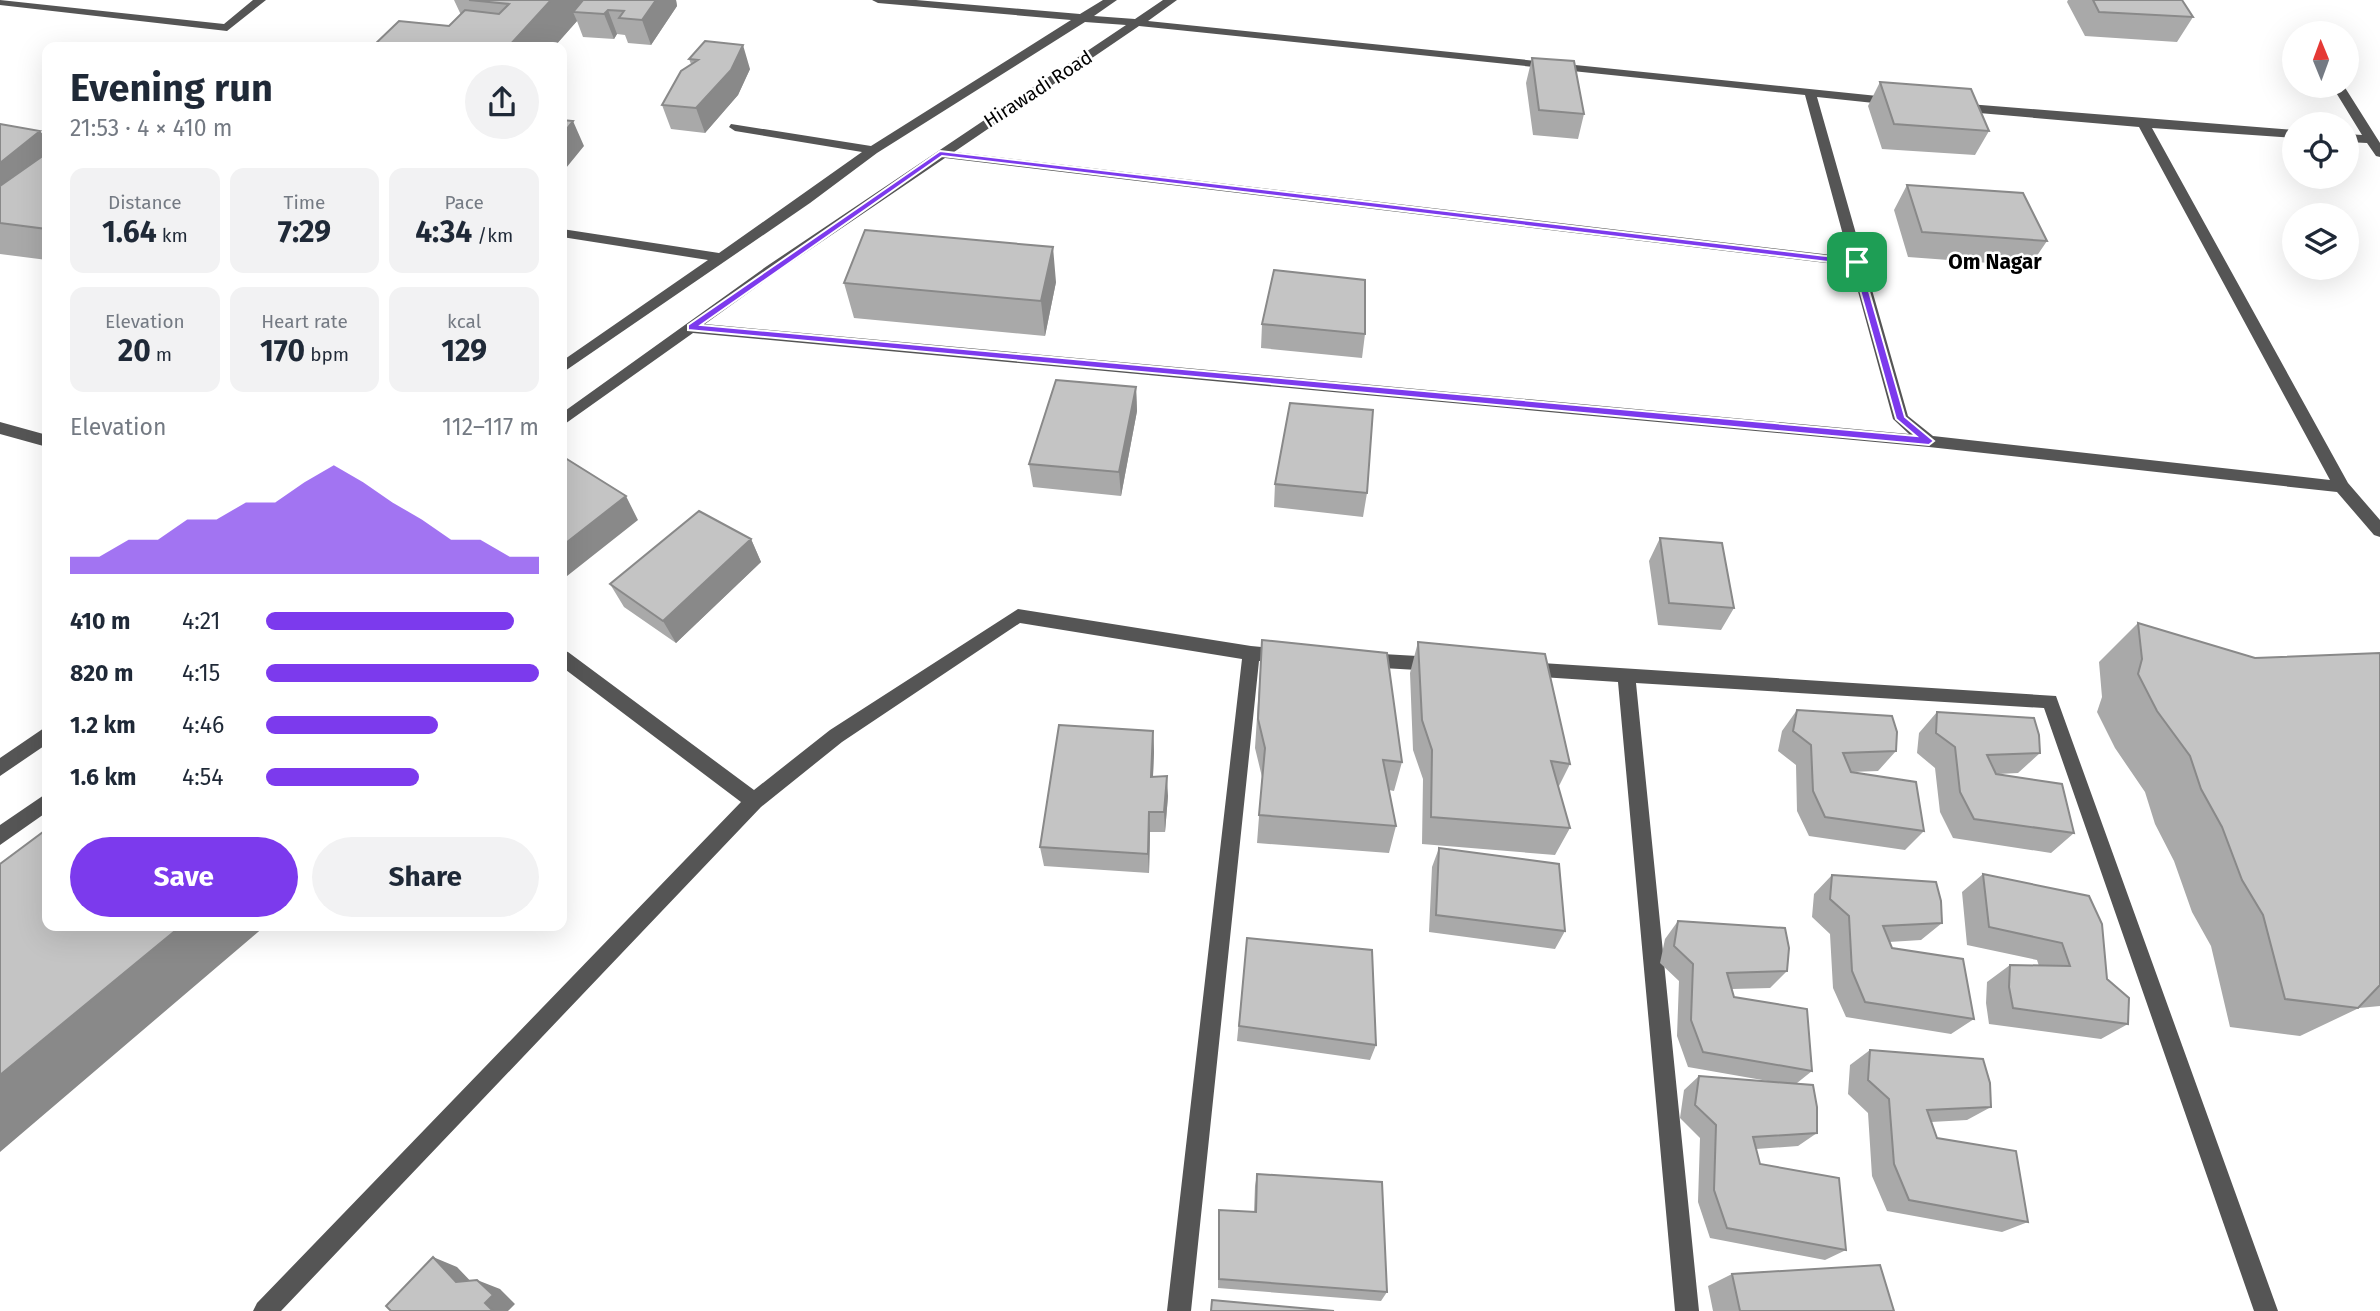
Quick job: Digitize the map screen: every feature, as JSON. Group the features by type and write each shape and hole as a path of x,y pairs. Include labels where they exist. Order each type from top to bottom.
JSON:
{"street":[{"path":"0,2 227,28 260,0"},
{"path":"878,0 1139,23 1907,102"},
{"path":"567,365 873,150 1111,0"},
{"name":"Hirawadi Road","path":"567,417 940,154 1171,0"},
{"path":"1810,93 1901,419 1929,441"},
{"path":"2345,98 2380,153"},
{"path":"1949,106 2143,124 2282,133"},
{"path":"2143,124 2342,487 2380,531"},
{"path":"736,127 873,150"},
{"path":"2359,138 2371,139"},
{"path":"940,154 1857,262"},
{"path":"567,234 721,258"},
{"path":"692,328 1929,441 2342,487"},
{"path":"0,428 42,439"},
{"path":"265,1311 754,801 836,736 1018,616 1251,653 1307,656"},
{"path":"1179,1311 1251,653"},
{"path":"1348,659 1460,665"},
{"path":"567,661 754,801"},
{"path":"1501,668 2050,701 2266,1311"},
{"path":"1626,675 1688,1311"},
{"path":"0,768 42,737"},
{"path":"0,836 42,804"}],"building":[{"path":"469,0 551,0 513,42 377,42 399,21 449,26 465,10 499,14 509,4"},
{"path":"583,0 656,0 642,20 619,18 624,11 608,10 604,14 573,12"},
{"path":"2093,0 2182,0 2193,17 2099,12"},
{"path":"705,41 743,45 731,70 696,108 662,105 681,71 698,60 689,59"},
{"path":"1532,58 1574,61 1584,114 1539,110"},
{"path":"1880,82 1971,89 1989,131 1894,124"},
{"path":"0,124 40,131 0,163"},
{"path":"42,157 42,228 0,223 0,186"},
{"path":"1907,185 2023,193 2047,241 1922,232"},
{"path":"865,230 1053,247 1041,301 844,283"},
{"path":"1274,270 1365,280 1365,334 1262,324"},
{"path":"1056,380 1136,387 1119,472 1029,464"},
{"path":"1290,403 1373,410 1367,493 1275,484"},
{"path":"567,459 626,496 567,542"},
{"path":"699,511 751,539 663,621 610,584"},
{"path":"1660,538 1722,543 1734,608 1669,603"},
{"path":"2138,623 2255,658 2380,653 2380,985 2358,1008 2285,999 2263,915 2242,880 2222,827 2201,789 2190,756 2157,711 2138,674 2142,659"},
{"path":"1262,640 1387,653 1402,762 1383,760 1396,826 1259,815 1265,748 1258,719"},
{"path":"1418,642 1545,654 1570,764 1551,761 1570,828 1431,817 1432,750 1422,720"},
{"path":"1797,710 1892,716 1897,732 1896,751 1843,753 1851,772 1916,782 1924,831 1825,817 1813,791 1811,745 1793,731"},
{"path":"1937,712 2034,718 2040,753 1987,755 1996,774 2062,784 2074,833 1974,819 1960,792 1955,747 1936,733"},
{"path":"1059,725 1153,731 1151,777 1167,776 1164,812 1149,812 1148,854 1040,847"},
{"path":"42,833 42,931 175,931 0,1075 0,864"},
{"path":"1439,848 1559,864 1565,931 1436,915"},
{"path":"1983,874 2089,896 2102,924 2107,979 2129,998 2128,1024 2013,1008 2009,987 2010,965 2070,966 2062,943 1989,927"},
{"path":"1832,875 1936,882 1941,901 1942,923 1883,926 1892,948 1963,959 1974,1019 1865,1002 1852,971 1849,916 1830,899"},
{"path":"1678,921 1785,928 1789,948 1787,971 1727,973 1734,997 1807,1009 1812,1071 1703,1052 1691,1020 1693,964 1674,946"},
{"path":"1247,938 1372,950 1376,1045 1239,1026"},
{"path":"1870,1050 1983,1059 1990,1083 1991,1107 1927,1110 1937,1138 2016,1151 2028,1222 1909,1200 1894,1164 1889,1099 1868,1080"},
{"path":"1699,1076 1813,1085 1817,1107 1817,1133 1753,1137 1760,1164 1839,1178 1846,1250 1727,1228 1714,1190 1716,1125 1695,1105"},
{"path":"1257,1174 1382,1182 1387,1292 1219,1279 1219,1210 1256,1212"},
{"path":"433,1257 456,1282 477,1280 493,1295 485,1303 493,1311 391,1311 386,1306"},
{"path":"1880,1265 1894,1311 1740,1311 1732,1274"},
{"path":"1212,1300 1334,1311 1211,1311"}],"district":[{"name":"Om Nagar","path":"1995,262"}],"route":[{"path":"940,154 1857,262 1901,419 1929,441 692,328 772,269 940,154"}]}
